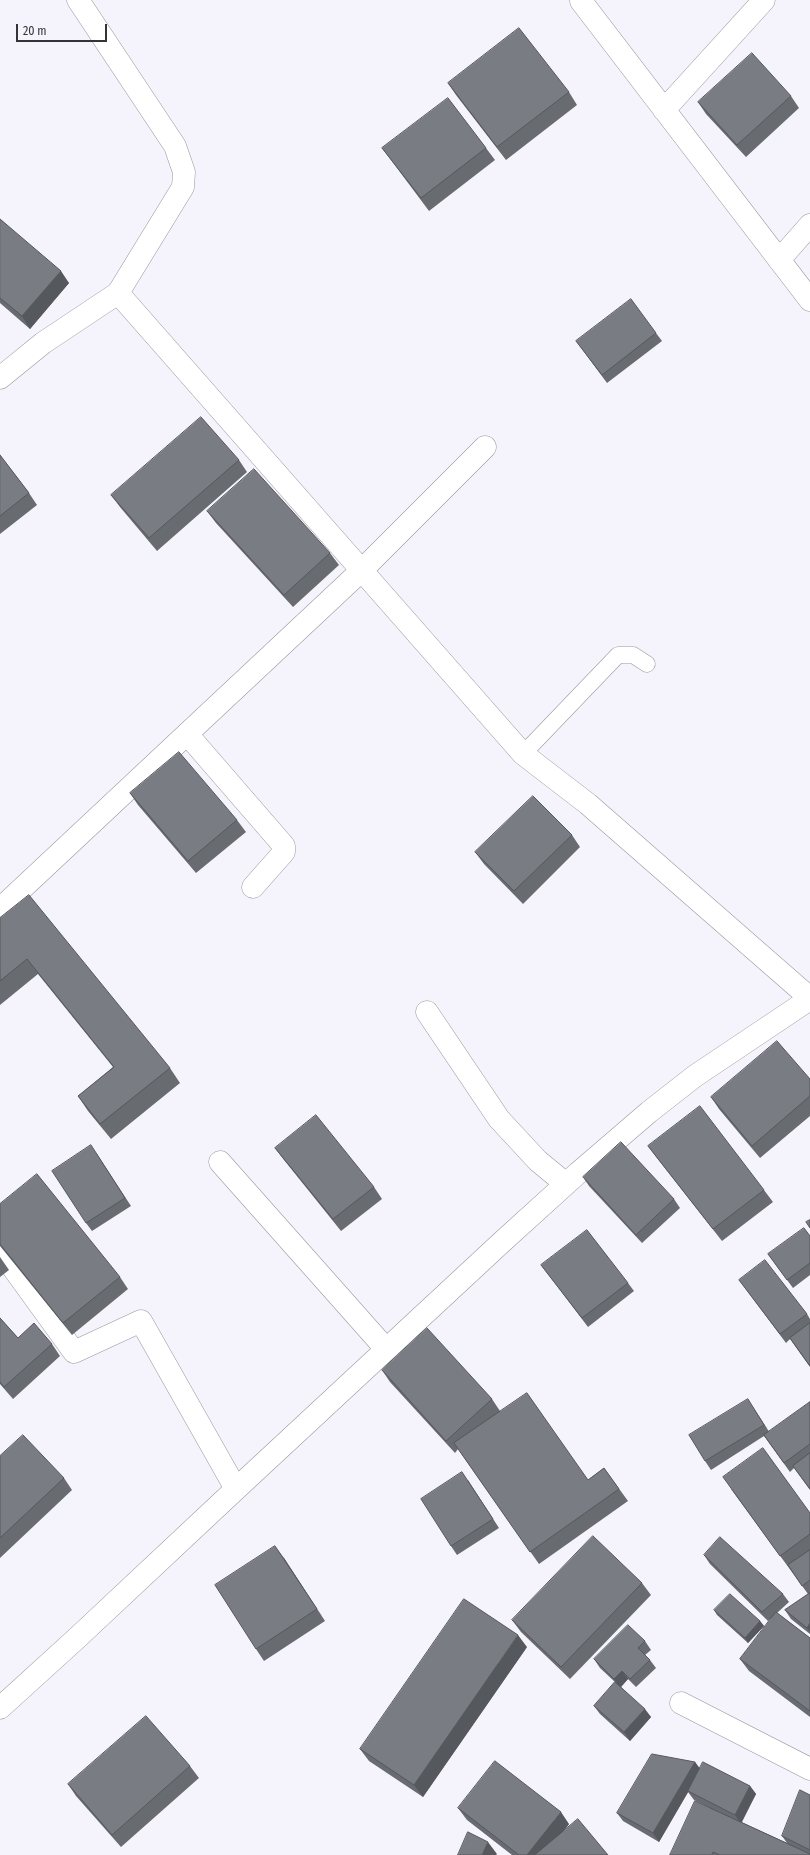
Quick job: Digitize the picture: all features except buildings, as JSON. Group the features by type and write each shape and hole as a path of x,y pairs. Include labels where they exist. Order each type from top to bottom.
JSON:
{"street":[{"path":"0,378 43,343 118,293 183,187 184,172 175,146 78,0"},
{"path":"664,110 764,0"},
{"path":"581,1 810,300"},
{"path":"779,260 810,225"},
{"path":"0,1708 386,1349 566,1184 649,1112 695,1076 810,998 588,804 522,754 118,293"},
{"path":"0,909 362,570 485,447"},
{"path":"187,734 284,846 284,852 253,887"},
{"path":"427,1012 499,1119 538,1161 566,1184"},
{"path":"220,1162 386,1349"},
{"path":"0,1250 74,1352 141,1321 236,1489"},
{"path":"681,1703 810,1769"}],"lane":[{"path":"522,754 618,655 633,655 647,664"}]}
